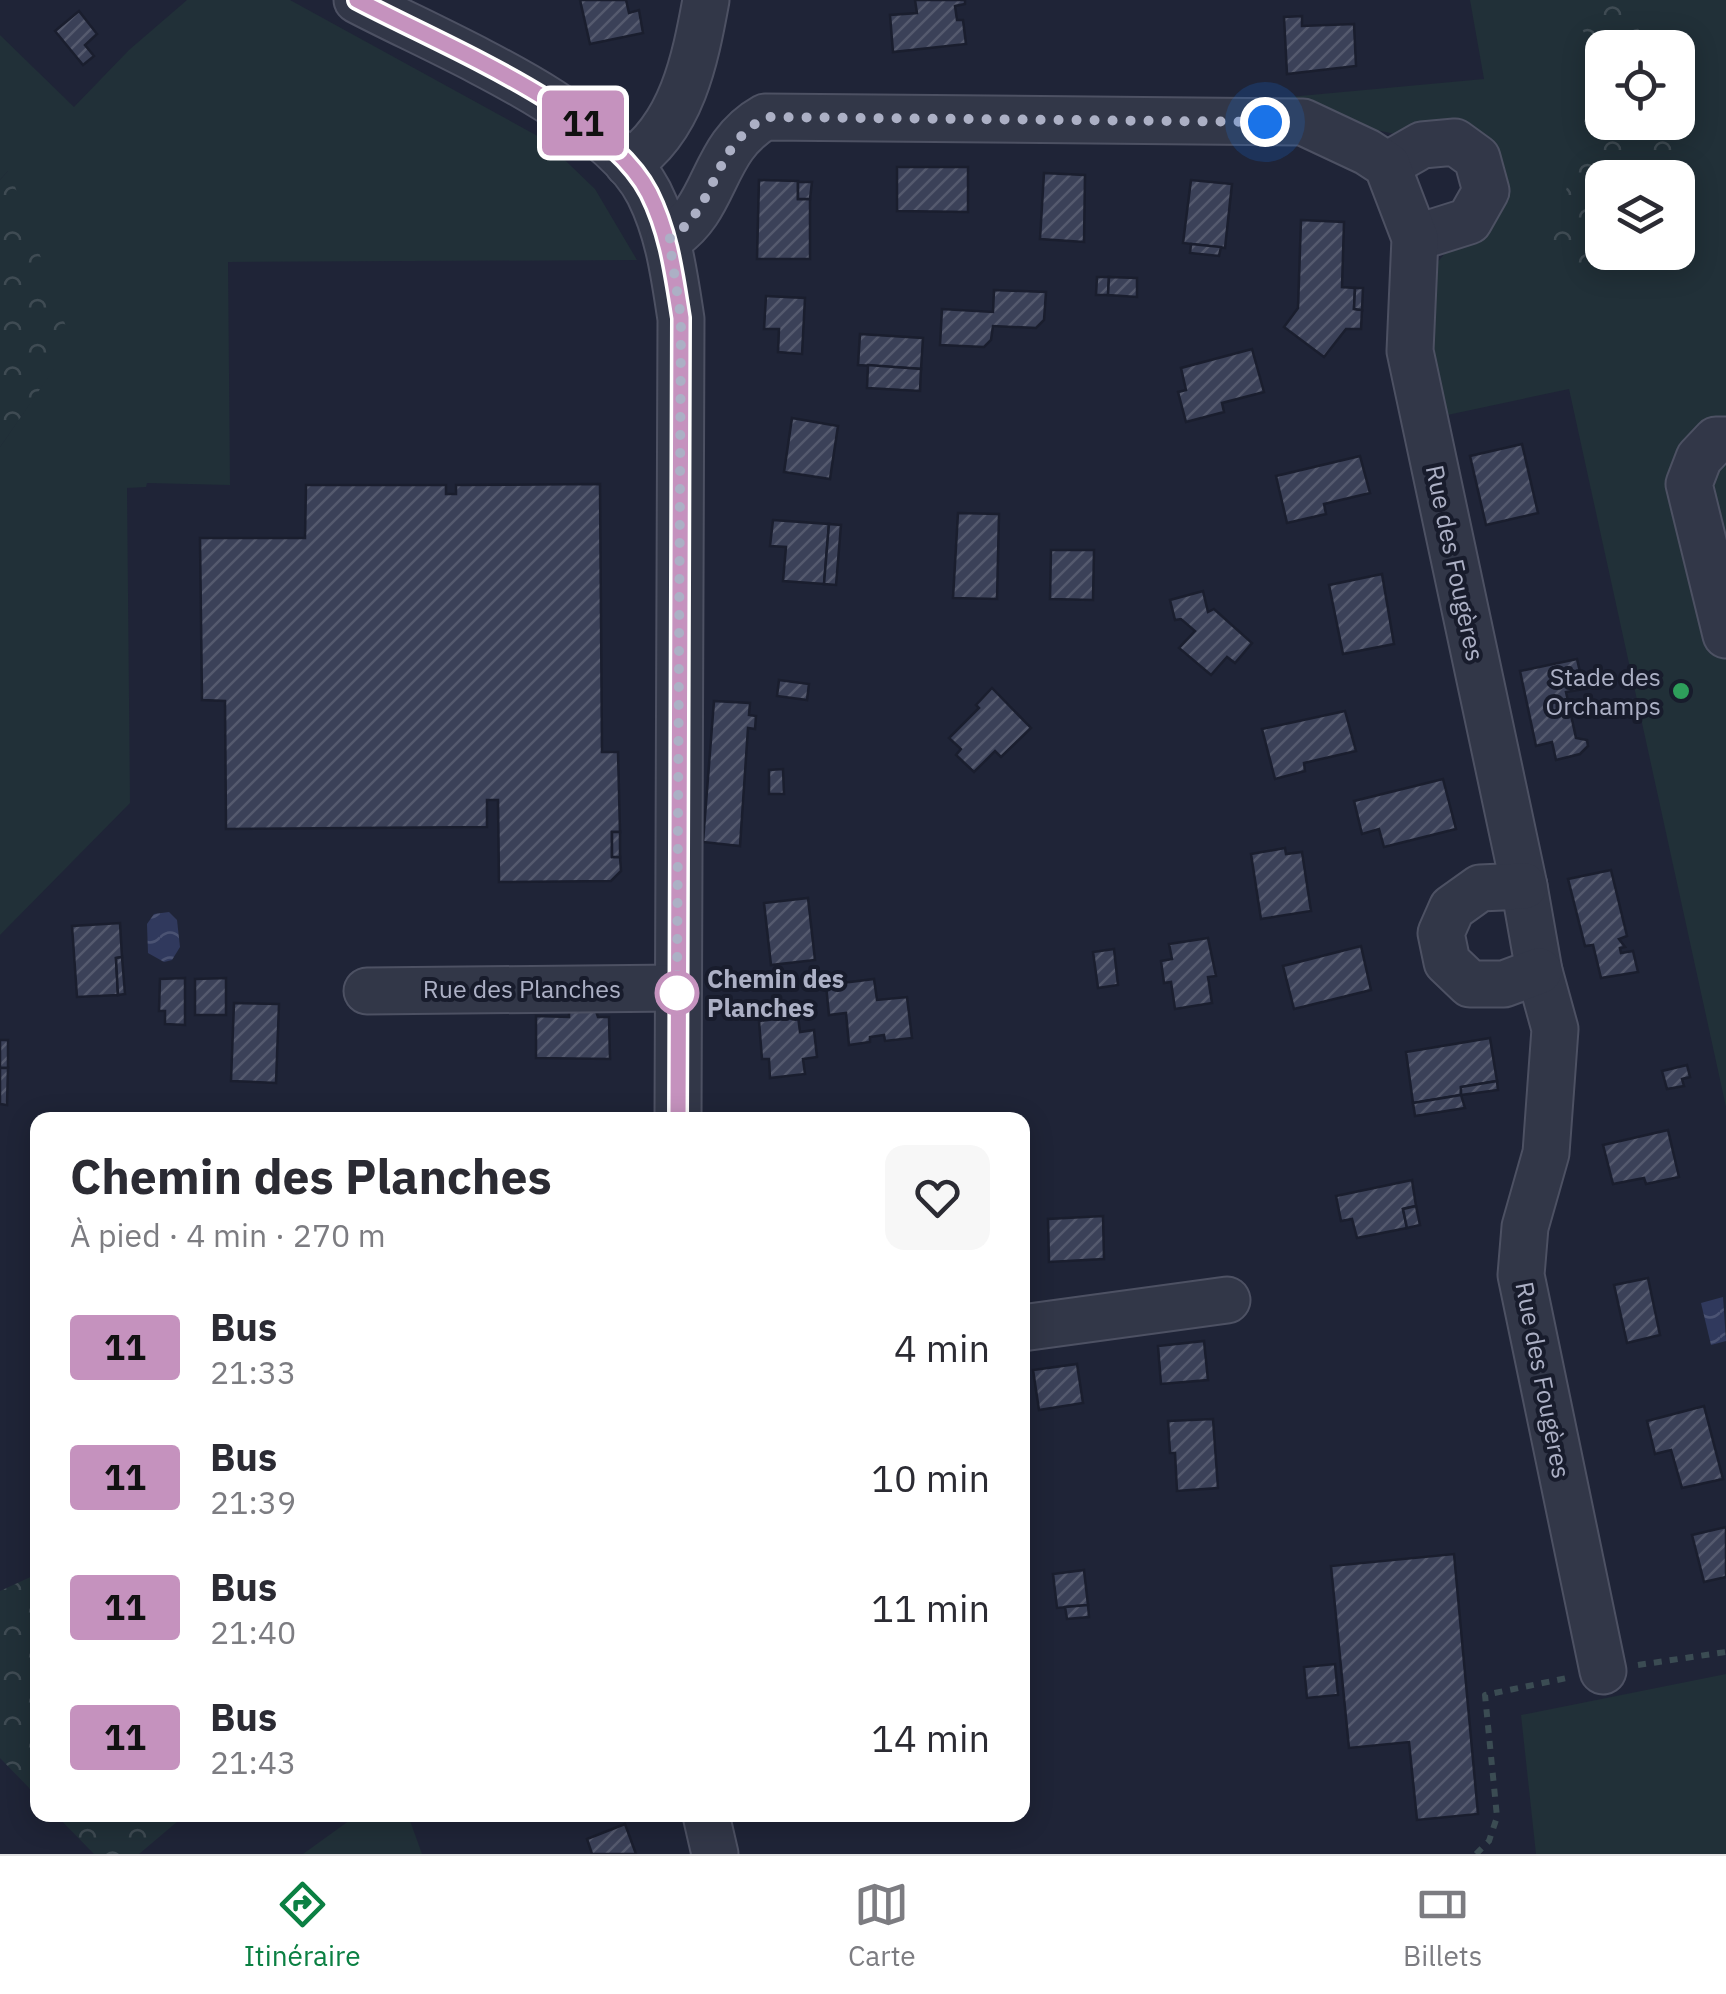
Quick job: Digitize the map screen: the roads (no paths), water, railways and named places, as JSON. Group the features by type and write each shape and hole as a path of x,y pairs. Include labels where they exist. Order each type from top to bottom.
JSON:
{"street":[{"path":"358,0 514,80 577,118 628,164 647,190 669,239 681,318 678,1112"},
{"path":"628,164 646,152 672,120 696,52 706,0"},
{"path":"669,239 686,228 698,212 728,149 746,128 766,117 1303,122 1387,165 1422,145 1455,142 1477,158 1486,192 1469,221 1416,238"},
{"name":"Rue des Fougères","path":"1387,165 1416,238 1410,351 1554,1028 1546,1153 1525,1227 1521,1274 1603,1670"},
{"path":"1726,440 1716,440 1700,458 1689,484 1726,635"},
{"path":"1524,886 1480,888 1452,908 1440,933 1446,962 1470,984 1504,984 1539,970"},
{"name":"Rue des Planches","path":"367,990 677,988"},
{"path":"1030,1327 1227,1300"},
{"path":"708,1822 715,1854"}],"water":[{"path":"169,912 177,920 180,947 172,960 164,962 148,953 147,924 154,914"},
{"path":"1723,1297 1726,1341 1711,1345 1701,1303"}],"place":[{"name":"Stade des Orchamps","path":"1681,691"},
{"name":"Chemin des Planches","path":"677,993"}]}
